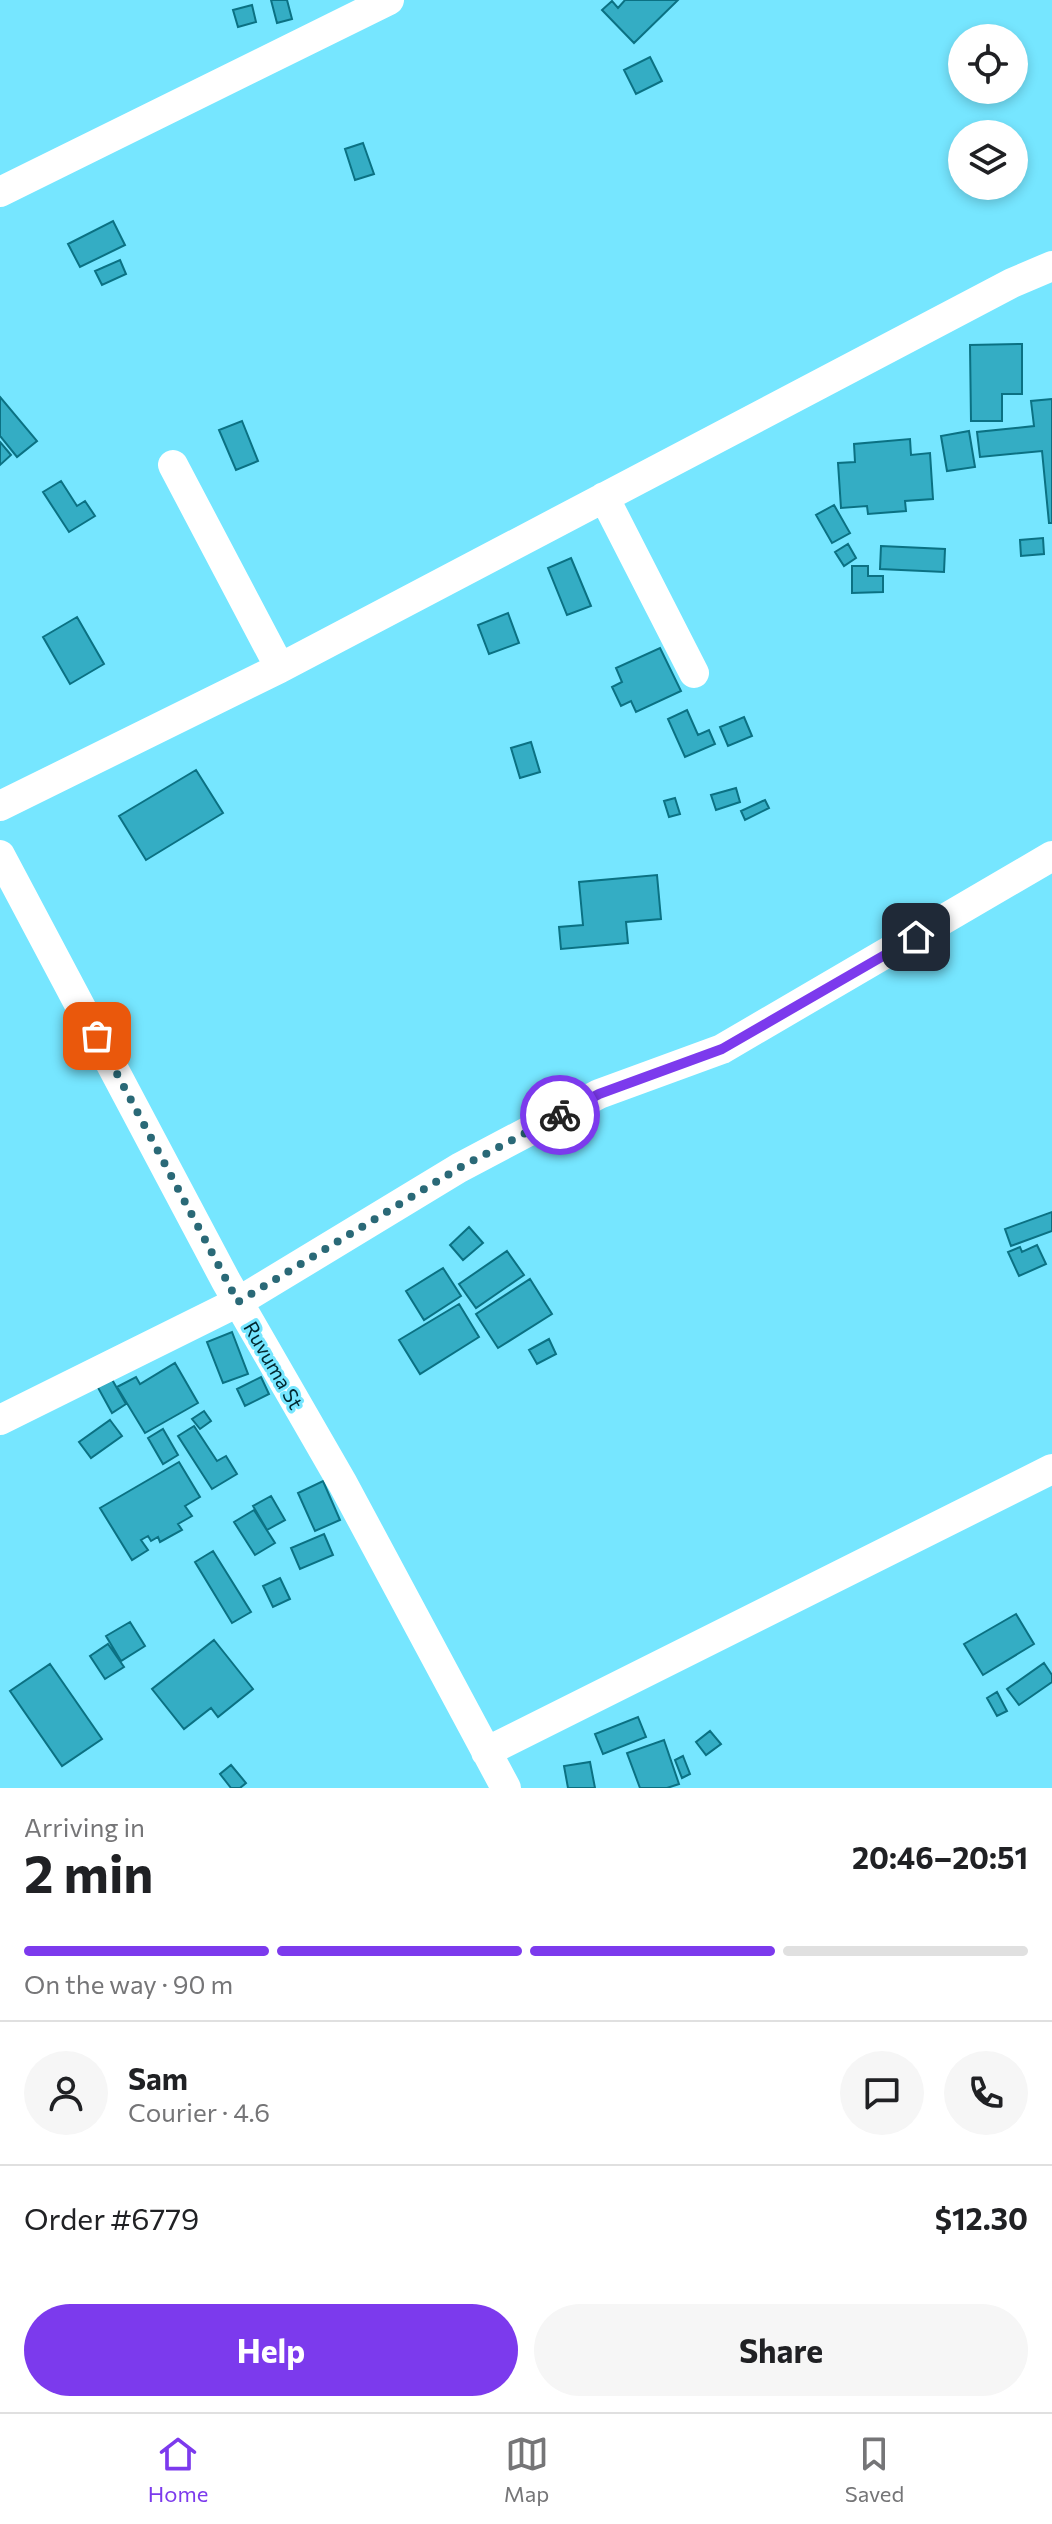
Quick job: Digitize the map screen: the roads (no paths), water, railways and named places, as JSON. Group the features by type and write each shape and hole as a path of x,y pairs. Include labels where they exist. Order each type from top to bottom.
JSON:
{"street":[{"path":"0,192 389,0"},
{"path":"0,806 280,668 1012,283 1052,266"},
{"path":"173,465 280,668"},
{"path":"604,497 694,673"},
{"name":"Ruvuma St","path":"0,855 238,1302 343,1484 506,1788"},
{"path":"0,1420 238,1302 459,1168 599,1094 722,1049 1052,856"},
{"path":"486,1752 1052,1469"}]}
